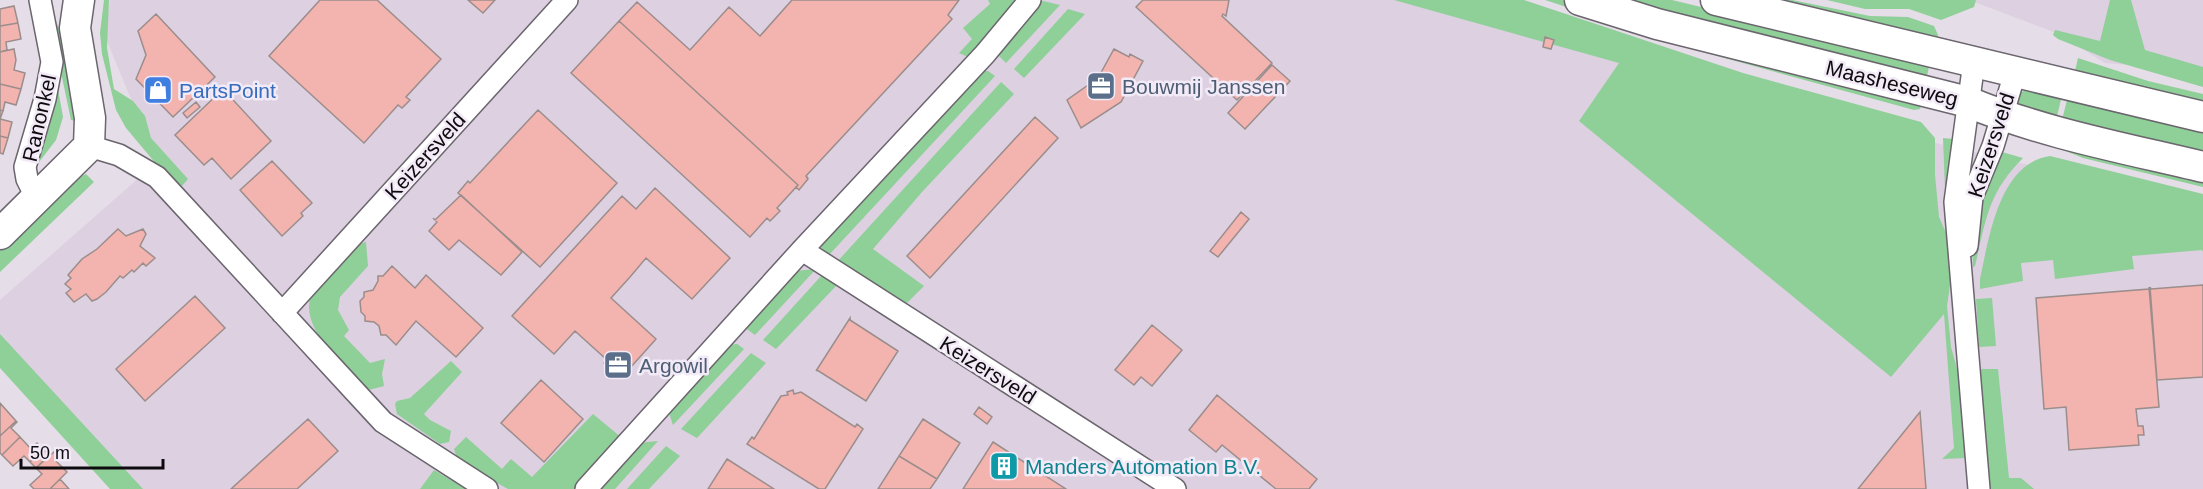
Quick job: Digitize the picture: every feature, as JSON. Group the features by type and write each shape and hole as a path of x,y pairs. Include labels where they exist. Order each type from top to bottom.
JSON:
{"main road":[{"path":"0,234 37,200 89,146 90,118 75,28 79,0"},
{"name":"Maasheseweg","path":"1580,0 1657,24 1968,102 2001,116 2203,168"},
{"name":"Maasheseweg","path":"1716,0 2203,117"}],"street":[{"name":"Ranonkel","path":"37,200 27,179 26,167 45,99 52,62 40,0"},
{"name":"Keizersveld","path":"282,313 567,0"},
{"path":"586,489 802,250 985,54 1030,0"},
{"name":"Keizersveld","path":"1974,62 1955,202 1979,489"},
{"name":"Keizersveld","path":"1963,288 1972,197 1993,146 2015,73"},
{"path":"89,146 119,155 157,177 382,422 487,489"},
{"name":"Keizersveld","path":"802,250 1175,489"}],"shaded area":[{"path":"110,0 1423,0 1787,108 2203,206 2203,489 140,489 0,336 0,300 157,162 105,36"},
{"path":"1969,0 2203,0 2203,71 2105,63 2059,34"}],"green space":[{"path":"104,0 109,0 107,48 114,89 133,101 145,116 151,138 188,179 180,188 126,128 116,110 102,54 100,33"},
{"path":"988,0 1020,0 968,57 959,53 972,39 963,28 990,4"},
{"path":"1039,0 1060,5 1006,63 997,54"},
{"path":"1394,0 1524,0 1743,73 1921,122 1935,138 1935,175 1939,217 1951,244 1953,264 1947,306 1951,347 1961,383 1966,458 1942,459 1954,448 1944,314 1891,377 1579,121 1619,63"},
{"path":"1545,0 1562,0 1683,41 1922,104 1920,109 1914,110 1710,54"},
{"path":"1617,0 1672,0 1930,62 1926,81"},
{"path":"1737,0 1792,0 1870,16 1908,17 1934,26 1938,35 1936,47"},
{"path":"1827,0 1976,0 1974,7 1941,20 1909,9 1865,9"},
{"path":"2110,0 2131,0 2145,50 2203,67 2203,87 2110,60 2053,35 2055,30 2100,41"},
{"path":"1068,9 1085,14 1024,78 1014,69"},
{"path":"55,19 69,53 76,121 71,120 50,20"},
{"path":"2078,58 2148,81 2203,94 2203,102 2075,71"},
{"path":"982,71 988,71 995,76 828,256 820,246"},
{"path":"1001,82 1014,94 922,192 873,249 924,286 904,306 836,263"},
{"path":"56,88 63,117 56,140 36,166"},
{"path":"2029,88 2062,95 2056,121 2021,110 2017,98 2020,93"},
{"path":"2067,100 2203,130 2203,158 2061,124"},
{"path":"1943,138 1953,139 1946,215"},
{"path":"2057,145 2203,175 2203,187 2083,158 2058,148"},
{"path":"2002,152 2023,158 1995,195 1973,267 1976,223 1989,178"},
{"path":"2050,156 2203,194 2203,252 2202,250 2132,256 2134,269 2055,279 2053,260 2021,263 2023,281 1980,289 1980,279 1993,224 2008,187 2019,172 2033,162"},
{"path":"86,174 94,182 0,272 0,248 68,183"},
{"path":"366,242 368,266 340,297 338,310 349,330 344,336 370,363 385,359 382,374 384,386 365,391 327,348 313,324 309,311 310,299 356,245"},
{"path":"816,269 755,335 744,327 795,271"},
{"path":"822,275 837,285 776,349 763,340"},
{"path":"1992,298 1996,346 1979,347 1976,299"},
{"path":"0,334 143,489 110,489 0,368"},
{"path":"737,344 744,349 673,425 668,410 727,345"},
{"path":"751,353 766,363 697,438 681,429"},
{"path":"451,361 462,372 424,414 430,420 451,431 449,442 440,444 397,414 395,404 397,401 410,398"},
{"path":"1978,369 1998,369 2009,478 2021,478 2034,489 1989,489"},
{"path":"593,414 622,438 575,489 508,489 458,461 454,449 466,437 502,469 511,459 532,477"},
{"path":"658,441 615,489 596,489 638,443"},
{"path":"666,446 680,456 649,489 627,489"},
{"path":"434,470 466,489 420,489"}],"building":[{"path":"320,0 377,0 441,59 406,97 410,100 402,108 398,105 364,143 269,56"},
{"path":"468,0 495,0 483,13"},
{"path":"792,0 959,0 948,15 952,19 806,176 808,179 799,190 796,187 798,185 619,21 637,2 690,50 729,7 760,36"},
{"path":"1143,0 1229,0 1226,16 1223,14 1222,16 1272,63 1237,100 1136,7"},
{"path":"14,6 18,23 0,26 0,9"},
{"path":"156,14 215,77 173,117 136,79 146,55 138,31"},
{"path":"619,21 798,185 777,208 780,211 770,221 767,218 750,237 571,73"},
{"path":"18,23 21,39 6,42 7,50 0,52 0,26"},
{"path":"1545,37 1554,40 1551,49 1543,47"},
{"path":"14,49 16,60 14,70 25,73 21,89 0,84 0,52"},
{"path":"1114,49 1143,61 1121,102 1081,128 1067,100 1098,78"},
{"path":"1272,65 1290,81 1245,129 1228,113"},
{"path":"0,84 21,89 16,105 5,102 3,111 0,110"},
{"path":"223,89 271,141 231,179 212,158 204,165 175,135"},
{"path":"196,102 200,107 187,118 183,113"},
{"path":"538,110 617,183 540,267 458,193"},
{"path":"1035,117 1058,138 930,278 907,256"},
{"path":"0,119 12,122 8,138 0,136"},
{"path":"0,136 8,138 3,154 0,153"},
{"path":"272,161 312,203 301,213 303,216 282,236 240,190"},
{"path":"655,188 730,258 692,299 646,258 611,298 656,339 621,378 617,375 613,376 608,370 610,368 604,363 607,360 575,331 554,354 512,316 622,196 636,209"},
{"path":"461,195 522,252 501,275 459,240 449,250 429,231 437,222 435,220"},
{"path":"1241,212 1249,219 1218,257 1210,251"},
{"path":"118,229 126,236 143,229 146,234 140,246 155,258 146,266 143,263 123,278 120,276 97,299 92,301 86,294 74,302 66,293 71,289 65,284 71,278 68,275 82,259 97,249"},
{"path":"392,266 415,288 426,275 483,328 456,357 416,321 396,345 386,335 381,335 379,326 374,322 365,321 360,301 364,297 364,292 373,290 378,276 383,276"},
{"path":"2203,285 2203,377 2157,380 2150,287 2151,289"},
{"path":"2149,287 2159,407 2136,409 2138,426 2143,426 2144,435 2138,435 2139,445 2069,450 2066,407 2044,409 2036,298 2149,289"},
{"path":"195,296 225,328 145,401 116,369"},
{"path":"850,318 898,351 866,401 816,371"},
{"path":"1152,325 1182,350 1152,386 1141,377 1134,385 1115,370"},
{"path":"541,380 583,419 544,462 501,423"},
{"path":"793,390 794,394 801,392 855,427 857,424 863,429 825,489 819,489 747,444 752,437 754,439 781,396 788,395 787,392"},
{"path":"1217,395 1317,479 1309,489 1276,489 1222,445 1216,452 1189,430"},
{"path":"0,403 16,421 0,436"},
{"path":"979,407 992,417 987,424 974,414"},
{"path":"1920,412 1926,489 1858,489"},
{"path":"308,419 338,451 297,489 231,489"},
{"path":"923,419 960,443 937,479 899,456"},
{"path":"16,421 11,428 20,437 2,455 0,436"},
{"path":"20,437 31,449 37,443 43,449 30,462 24,456 13,466 2,455"},
{"name":"Manders Automation B.V.","path":"993,442 1066,489 963,489"},
{"path":"43,449 49,455 36,468 30,462"},
{"path":"55,451 61,457 56,461 67,472 50,489 34,489 30,485 42,474 36,468"},
{"path":"899,456 937,479 930,489 878,489"},
{"path":"727,459 774,489 708,489"},
{"path":"60,479 69,489 50,489"}],"place":[{"name":"Bouwmij Janssen","path":"1101,86"},
{"name":"PartsPoint","path":"158,90"},
{"name":"Argowil","path":"618,365"},
{"name":"Manders Automation B.V.","path":"1004,466"}]}
